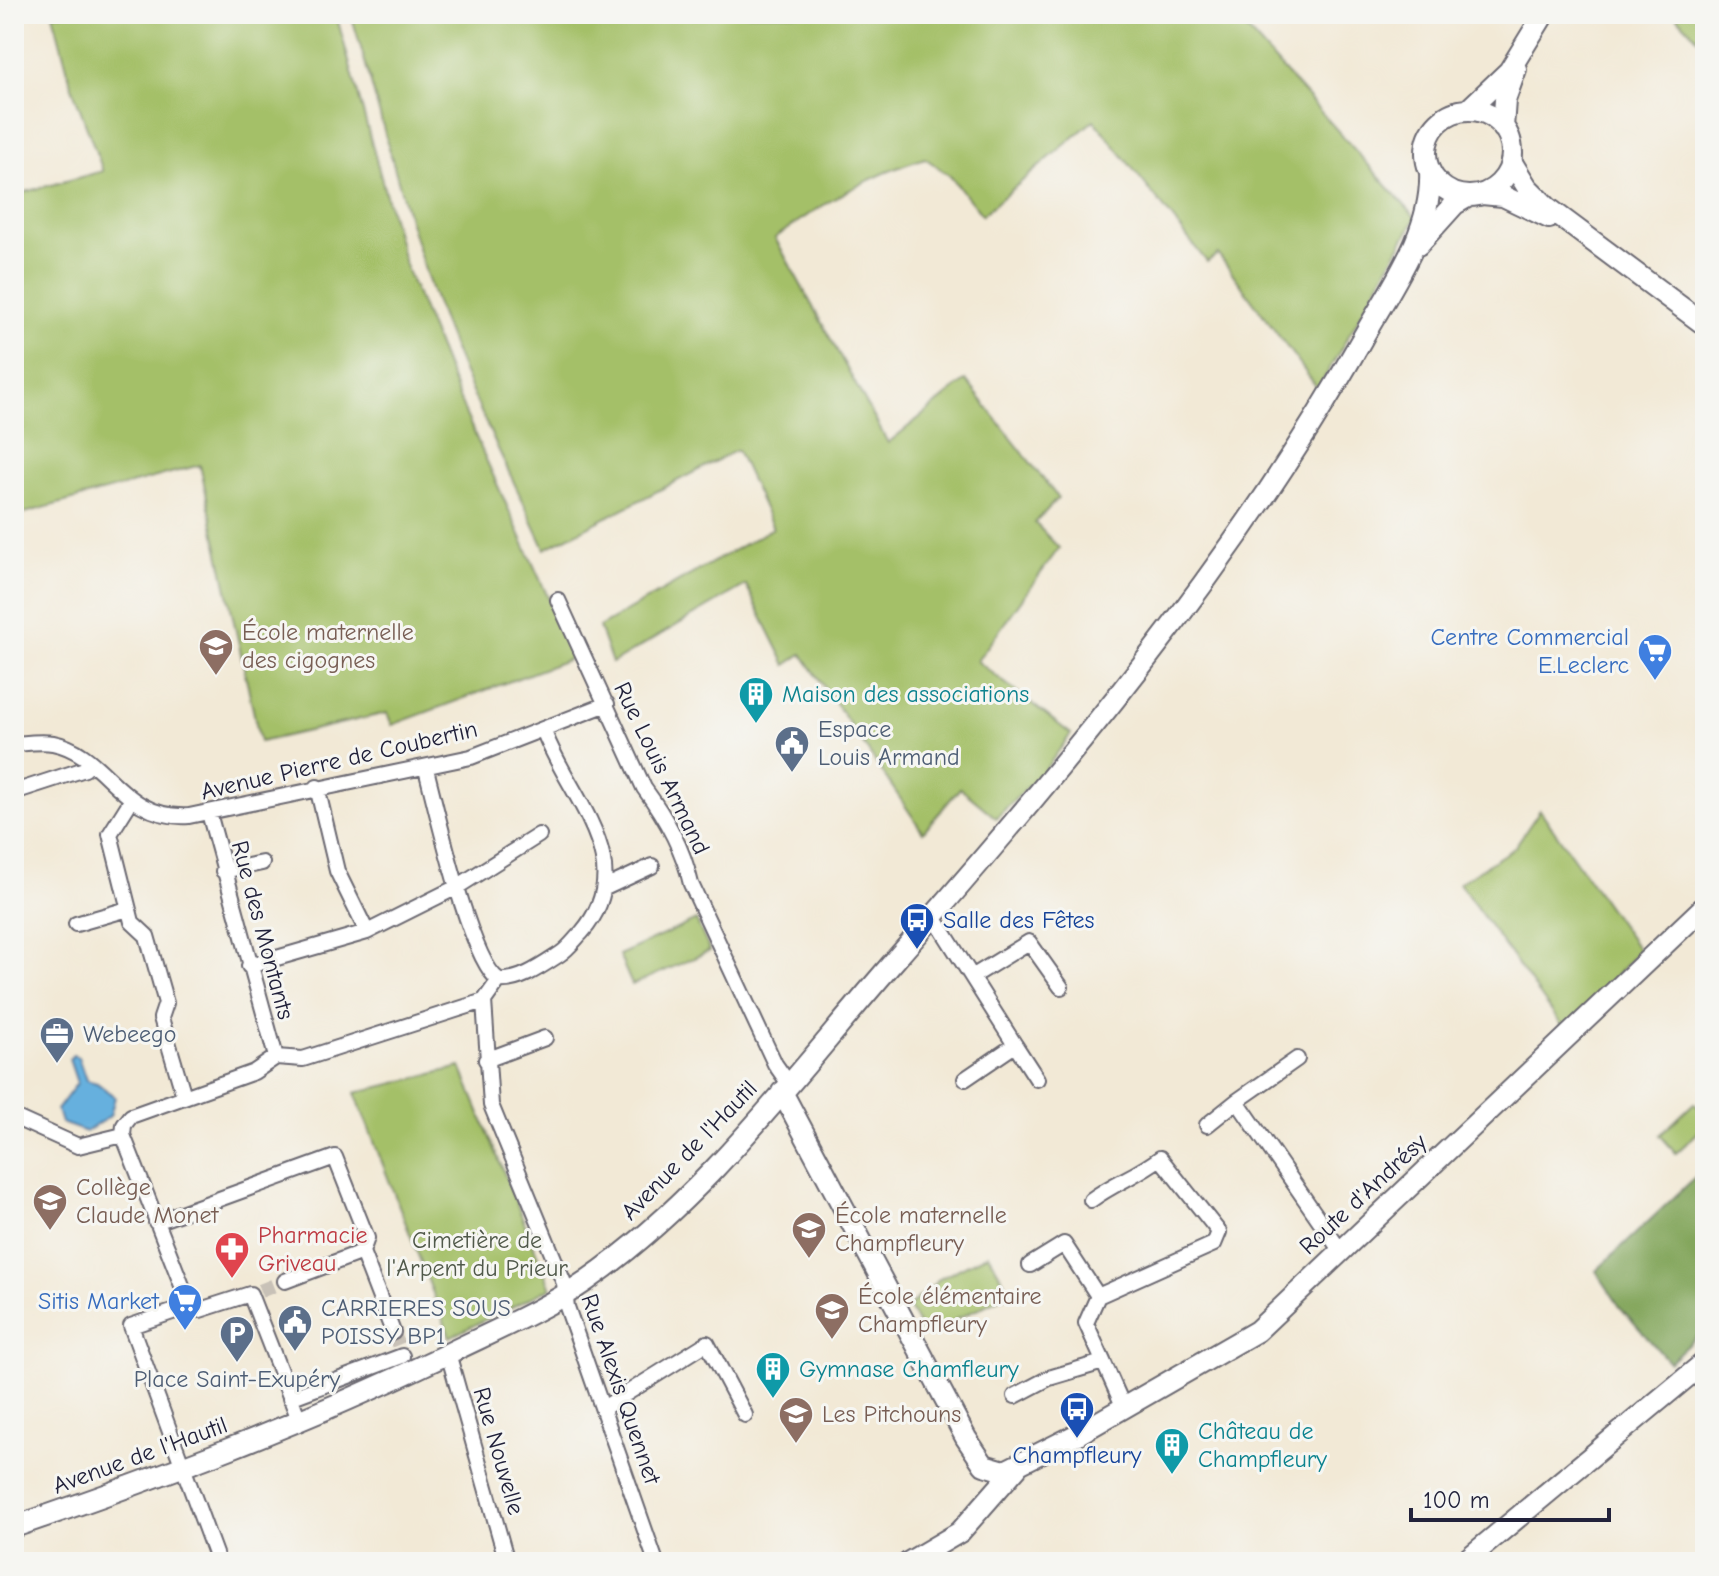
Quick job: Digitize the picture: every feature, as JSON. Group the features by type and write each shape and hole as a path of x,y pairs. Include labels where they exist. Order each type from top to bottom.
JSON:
{"street":[{"path":"1503,128 1505,100 1524,50 1544,14"},
{"path":"1410,254 1429,204 1430,171 1426,147 1433,130 1447,116 1468,110 1492,90 1524,50"},
{"path":"1468,110 1488,115 1503,128 1510,140 1511,161 1527,187 1576,231 1705,325"},
{"path":"1410,254 1455,204 1499,184 1511,161"},
{"path":"1430,171 1445,189 1475,195 1494,193 1576,231"},
{"name":"Avenue de l'Hautil","path":"290,1398 403,1359 448,1353 564,1294 661,1221 786,1088 1041,792 1139,673 1264,500 1318,417 1410,254"},
{"name":"Rue Louis Armand","path":"558,600 644,788 664,815 686,860 691,884 786,1088"},
{"name":"Avenue Pierre de Coubertin","path":"14,746 54,743 90,764 147,810 170,817 209,813 317,787 426,769 471,757 607,704"},
{"path":"426,769 457,887 487,970 499,980 511,981 564,951 595,917 605,888 603,855 594,828 556,763 543,729"},
{"path":"14,732 14,746"},
{"path":"14,792 90,764"},
{"path":"317,787 337,871 367,932"},
{"path":"132,799 110,834 132,922 147,936 166,1003 161,1018 184,1096"},
{"name":"Rue des Montants","path":"209,813 276,1057"},
{"path":"249,966 367,932 457,887 539,835"},
{"path":"223,871 262,863"},
{"path":"605,888 652,866"},
{"name":"Route d'Andrésy","path":"909,1562 960,1532 1017,1467 1247,1339 1705,906"},
{"path":"76,924 128,909"},
{"path":"934,917 1037,1079"},
{"path":"972,977 1029,942 1061,987"},
{"path":"190,1306 123,1135 124,1125 131,1116 254,1072 276,1057 303,1059 484,1001 499,980"},
{"name":"Rue Alexis Quennet","path":"484,1001 491,1105 564,1283 564,1294 656,1562"},
{"path":"486,1060 545,1038"},
{"path":"965,1079 1015,1045"},
{"path":"1207,1125 1297,1059"},
{"path":"786,1088 892,1304 993,1483 992,1494"},
{"path":"1237,1101 1340,1250"},
{"path":"14,1117 78,1146 123,1135"},
{"path":"156,1222 335,1157 367,1238 362,1252 393,1332"},
{"path":"1091,1200 1118,1181 1136,1176 1160,1158 1219,1232 1214,1244 1098,1296 1086,1323 1124,1408"},
{"path":"1030,1265 1064,1244 1098,1296"},
{"path":"285,1281 362,1252"},
{"path":"218,1562 131,1326 190,1306 200,1310 255,1292 300,1422"},
{"path":"605,1407 707,1343 745,1415"},
{"name":"Rue Nouvelle","path":"448,1353 507,1562"},
{"name":"Avenue de l'Hautil","path":"14,1527 183,1468 300,1422 403,1359"},
{"path":"1015,1396 1049,1378 1103,1362"},
{"path":"1484,1562 1620,1445 1657,1403 1705,1362"},
{"path":"1464,1562 1634,1417 1657,1403"},
{"path":"981,1461 997,1470 1017,1467"}],"green space":[{"path":"53,14 336,14 406,268 466,415 575,657 392,725 387,713 260,742 200,465 14,516 14,195 103,171 72,87"},
{"path":"351,14 1233,14 1416,218 1318,389 1218,254 1207,262 1094,120 982,215 950,176 925,158 884,173 847,192 775,238 888,443 966,380 1058,498 1035,523 1059,548 977,661 1071,734 1044,771 996,818 960,788 923,832 802,654 786,665 746,585 612,663 599,627 773,528 737,450 545,549 476,402 439,311"},
{"path":"1674,14 1705,14 1705,46"},
{"path":"1540,810 1639,951 1565,1030 1459,883 1514,848"},
{"path":"696,920 710,951 632,985 619,955"},
{"name":"Cimetière de l'Arpent du Prieur","path":"461,1067 551,1288 450,1337 355,1093"},
{"path":"1694,1103 1705,1114 1705,1126 1676,1153 1660,1135"},
{"path":"1705,1168 1705,1329 1669,1362 1620,1307 1596,1271"},
{"path":"988,1254 1011,1293 924,1335 908,1307 941,1278"}],"water":[{"path":"73,1055 78,1057 86,1080 97,1083 115,1097 110,1116 86,1132 61,1123 57,1110 77,1083 69,1059"}],"tunnel":[{"path":"260,1291 285,1281"},
{"path":"393,1332 400,1349"}],"place":[{"name":"École maternelle des cigognes","path":"216,677"},
{"name":"Centre Commercial E.Leclerc","path":"1655,682"},
{"name":"Maison des associations","path":"756,725"},
{"name":"Espace Louis Armand","path":"792,774"},
{"name":"Salle des Fêtes","path":"917,951"},
{"name":"Webeego","path":"57,1065"},
{"name":"Collège Claude Monet","path":"50,1232"},
{"name":"École maternelle Champfleury","path":"809,1260"},
{"name":"Pharmacie Griveau","path":"232,1280"},
{"name":"Sitis Market","path":"185,1332"},
{"name":"École élémentaire Champfleury","path":"832,1341"},
{"name":"CARRIERES SOUS POISSY BP1","path":"295,1353"},
{"name":"Place Saint-Exupéry","path":"237,1364"},
{"name":"Gymnase Chamfleury","path":"773,1400"},
{"name":"Champfleury","path":"1077,1440"},
{"name":"Les Pitchouns","path":"796,1445"},
{"name":"Château de Champfleury","path":"1172,1476"}]}
